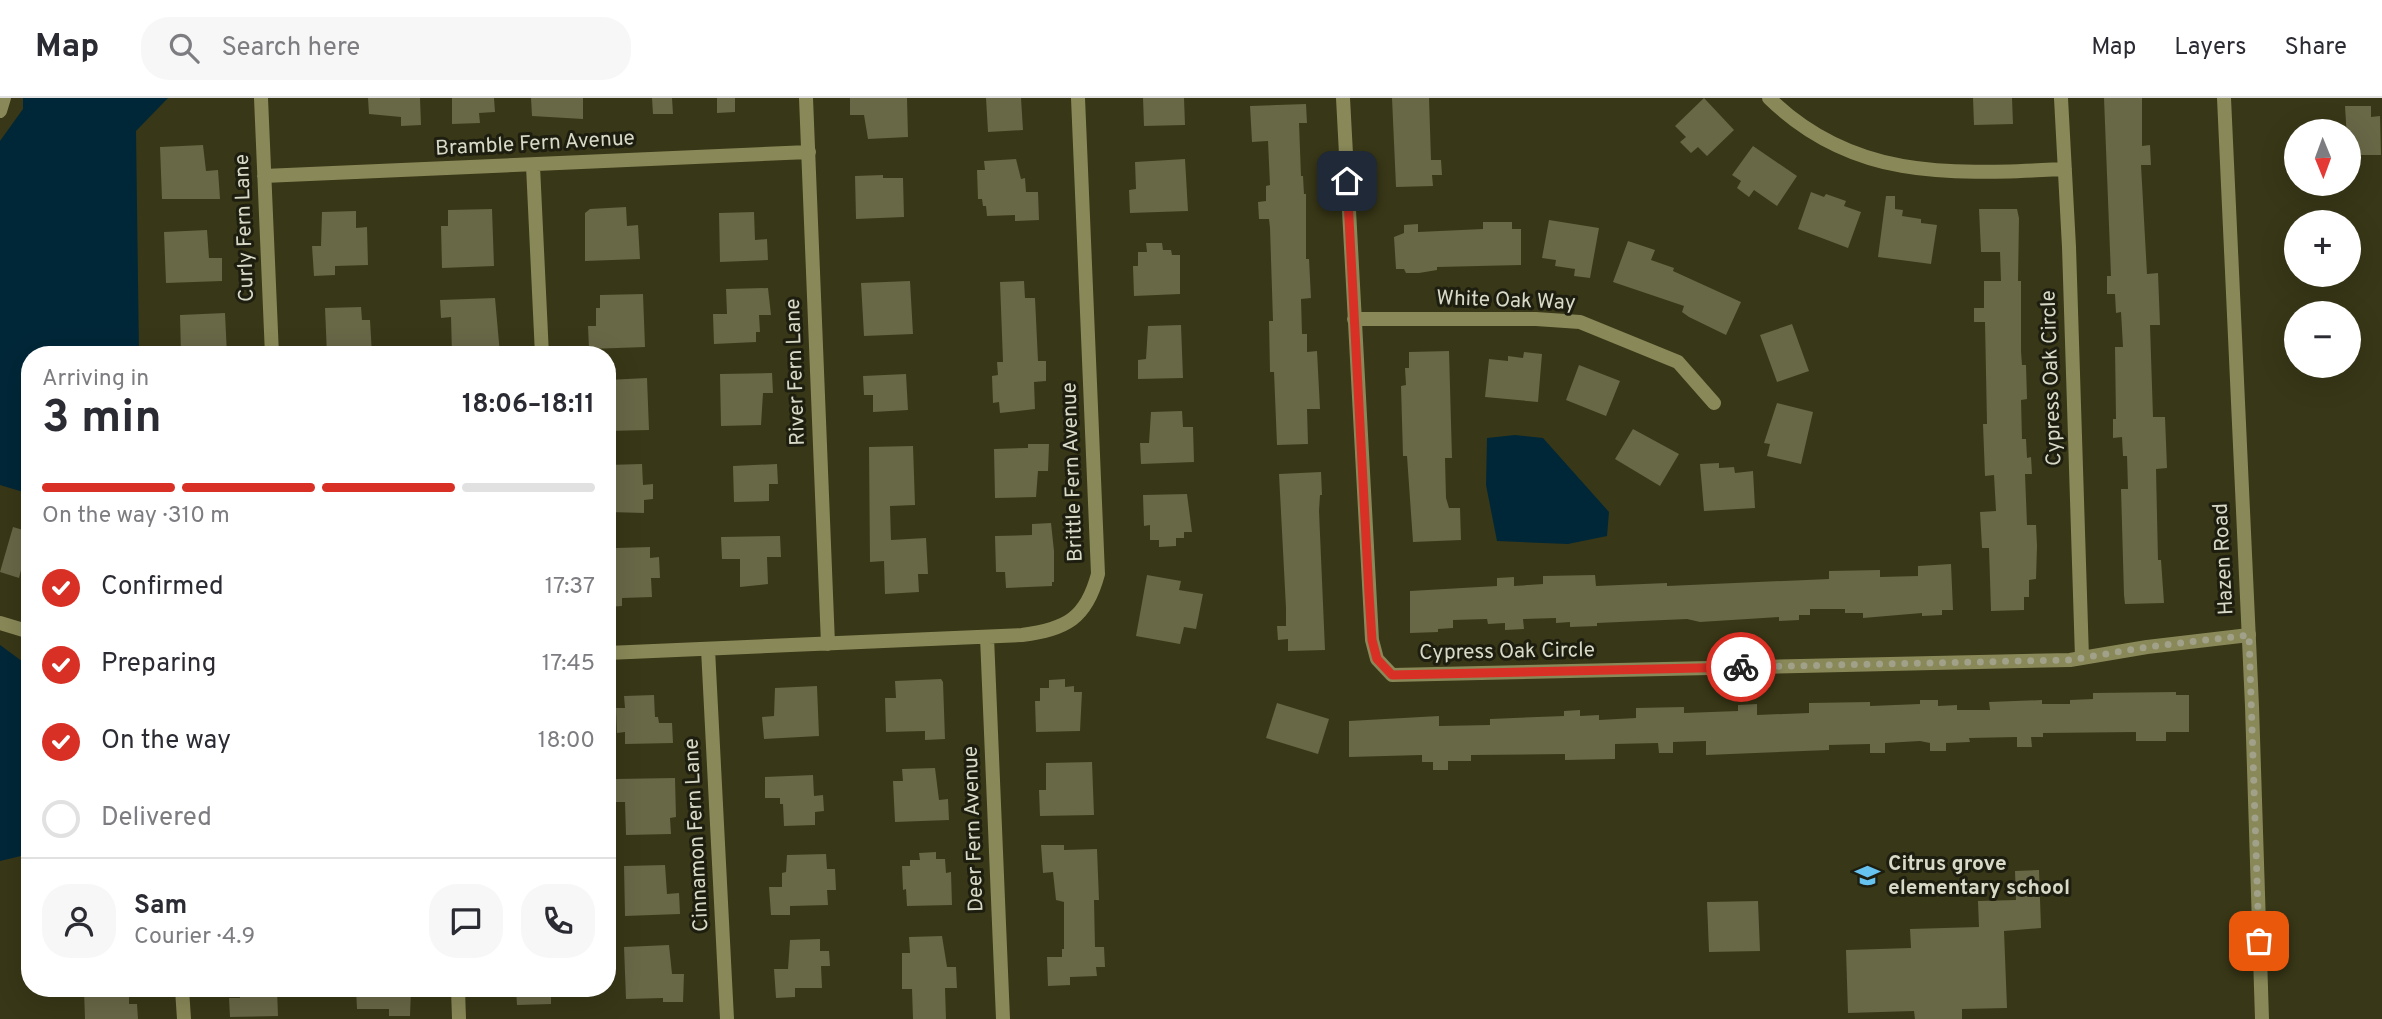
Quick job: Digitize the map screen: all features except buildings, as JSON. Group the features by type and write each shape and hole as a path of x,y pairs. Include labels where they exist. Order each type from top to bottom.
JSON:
{"street":[{"path":"0,111 4,98"},
{"name":"Curly Fern Lane","path":"261,98 272,346"},
{"name":"River Fern Lane","path":"806,98 828,644"},
{"name":"Brittle Fern Avenue","path":"616,653 987,637 1053,631 1073,620 1092,599 1098,574 1079,98"},
{"name":"Cypress Oak Circle","path":"1343,98 1372,640 1377,659 1392,675 2082,658 2249,635"},
{"path":"1769,98 1790,118 1828,141 1868,158 1914,170 1961,174 2065,169"},
{"name":"Cypress Oak Circle","path":"2061,98 2082,658"},
{"name":"Hazen Road","path":"2224,98 2249,635 2262,1019"},
{"name":"Bramble Fern Avenue","path":"264,176 808,152"},
{"path":"533,166 542,346"},
{"name":"White Oak Way","path":"1354,319 1536,319 1580,322 1678,362 1714,403"},
{"path":"0,623 21,629"},
{"name":"Deer Fern Avenue","path":"987,637 1003,1019"},
{"name":"Cinnamon Fern Lane","path":"708,649 727,1019"},
{"path":"183,997 184,1019"},
{"path":"458,997 459,1019"}],"water":[{"path":"23,98 168,98 136,131 139,346 21,346 21,491 0,485 0,141 23,109"},
{"path":"1515,435 1543,438 1609,512 1607,536 1568,544 1497,541 1486,485 1487,438"},
{"path":"0,645 21,660 21,856 0,861"}],"way so far":[{"path":"1741,667 2070,660 2147,647 2249,635 2259,941"}],"place":[{"name":"Citrus grove elementary school","path":"1868,876"}],"route":[{"path":"1347,181 1369,594 1372,640 1377,659 1392,675 1741,667"}]}
